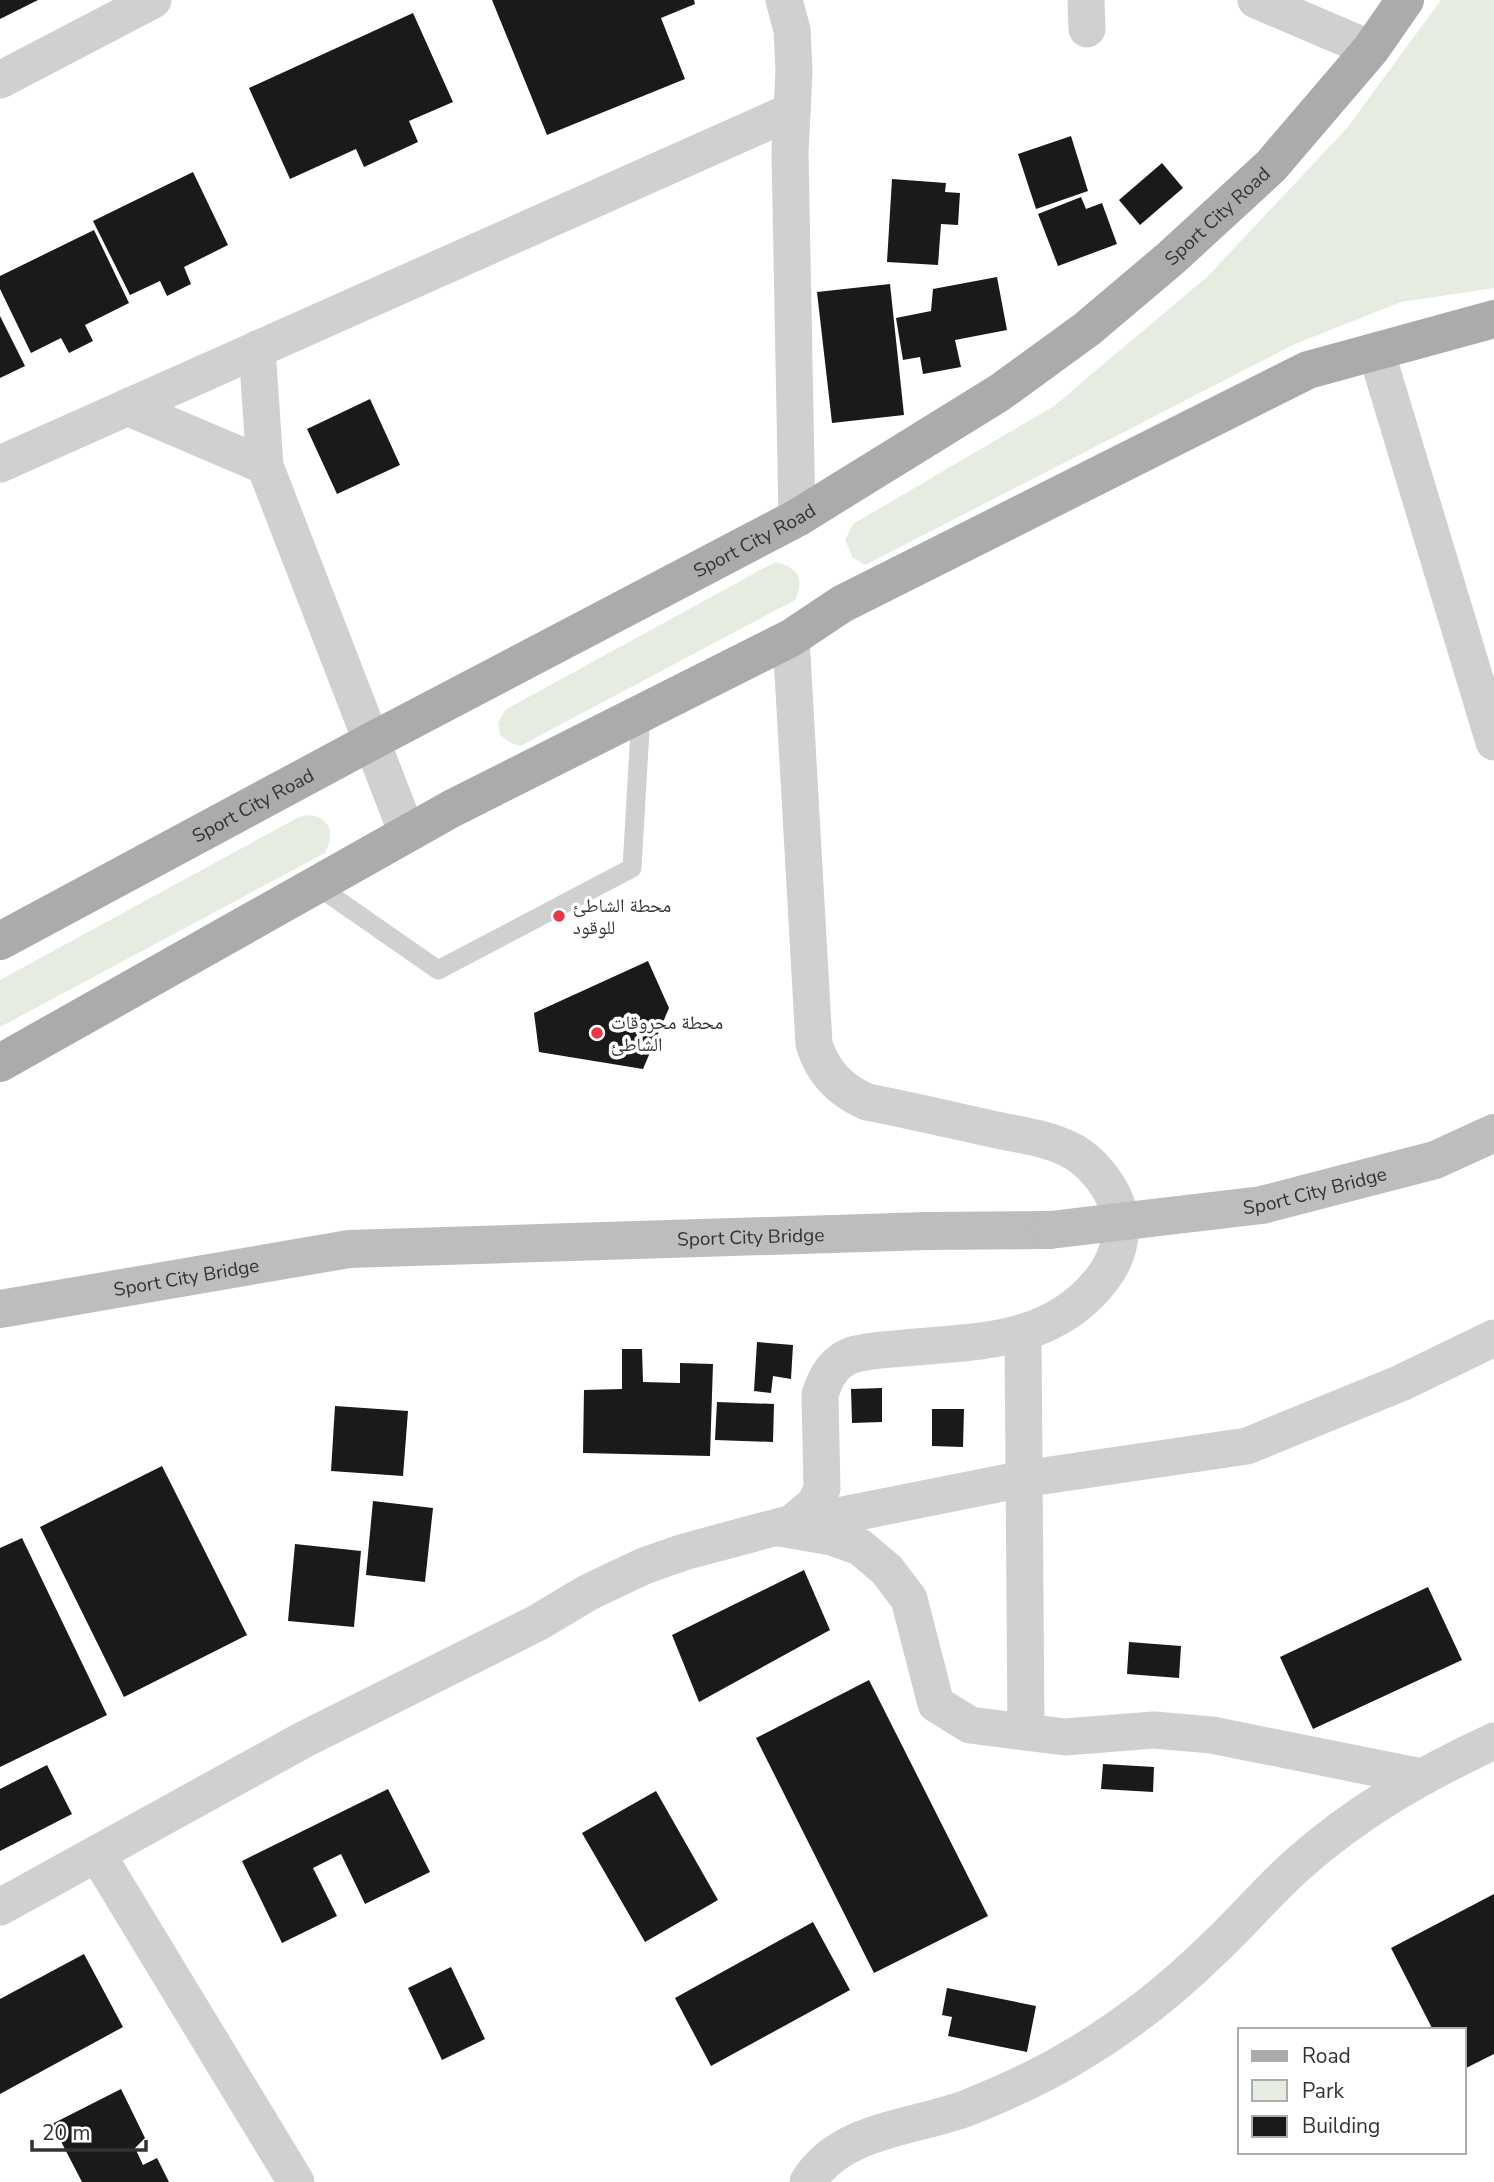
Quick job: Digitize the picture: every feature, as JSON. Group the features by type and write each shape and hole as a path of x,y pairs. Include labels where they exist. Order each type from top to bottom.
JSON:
{"main road":[{"name":"Sport City Road","path":"0,941 372,741 797,518 999,393 1087,329 1171,258 1271,166 1371,49 1405,0"},
{"path":"0,1063 407,833 790,638 842,604 1308,370 1494,319"},
{"name":"Sport City Bridge","path":"0,1309 349,1249 927,1231 1050,1230 1262,1205 1435,1160 1494,1133"}],"street":[{"path":"0,80 153,0"},
{"path":"784,0 792,30 794,71 790,152 797,518"},
{"path":"1256,0 1371,49"},
{"path":"0,464 792,111"},
{"path":"257,349 265,466 407,833"},
{"path":"1376,351 1494,742"},
{"path":"127,407 265,466"},
{"path":"779,1528 803,1516 815,1503 822,1489 820,1395 824,1380 841,1361 862,1353 996,1339 1023,1334 1048,1324 1071,1311 1091,1293 1109,1270 1119,1246 1121,1221 1114,1198 1102,1178 1074,1152 1039,1139 867,1102 834,1082 818,1058 814,1044 790,638"},
{"path":"1023,1334 1026,1732"},
{"path":"0,1908 303,1740 644,1566 725,1539 1023,1479 1247,1446 1401,1383 1494,1338"},
{"path":"779,1528 832,1537 860,1547 887,1570 909,1599 936,1704 970,1725 1065,1737 1153,1730 1212,1735 1421,1777"},
{"path":"808,2182 836,2151 854,2142 965,2109 1018,2087 1115,2031 1166,1992 1213,1950 1298,1864 1343,1827 1421,1777 1494,1741"},
{"path":"97,1854 296,2182"}],"lane":[{"path":"316,885 438,970 608,881 632,868 641,713"}],"green space":[{"path":"1441,0 1494,0 1494,288 1401,302 1295,344 865,565 853,558 845,540 853,524 1054,406 1208,276 1347,128"},
{"path":"775,562 789,567 797,575 799,586 795,600 520,746 500,735 498,723 505,710"},
{"path":"309,815 327,824 330,840 325,853 0,1027 0,980 299,817"}],"building":[{"path":"0,0 38,0 0,19"},
{"path":"492,0 694,0 695,4 661,18 685,79 547,135"},
{"path":"413,13 453,102 409,121 418,142 364,167 356,149 290,179 249,88"},
{"path":"1071,136 1088,191 1036,209 1018,154"},
{"path":"1162,163 1183,188 1140,225 1119,200"},
{"path":"193,172 228,245 184,267 191,284 167,296 160,281 130,295 93,221"},
{"path":"892,179 946,183 945,192 960,193 958,225 941,224 938,265 887,262"},
{"path":"1081,197 1086,209 1102,203 1117,244 1058,266 1038,214"},
{"path":"94,230 129,303 85,325 93,341 69,353 61,338 31,353 0,289 0,276"},
{"path":"997,277 1007,330 955,340 961,367 923,374 920,357 903,360 896,318 931,311 933,289"},
{"path":"890,284 904,415 832,423 817,292"},
{"path":"0,316 25,366 0,378"},
{"path":"370,399 400,465 337,494 307,429"},
{"name":"محطة محروقات الشاطئ","path":"648,961 669,1008 643,1069 539,1052 534,1013"},
{"path":"757,1342 793,1345 791,1379 773,1376 771,1393 754,1391"},
{"path":"622,1349 642,1349 643,1382 680,1383 680,1363 713,1364 710,1456 583,1453 584,1390 622,1389"},
{"path":"882,1388 882,1422 852,1423 851,1389"},
{"path":"717,1402 774,1404 773,1442 715,1440"},
{"path":"335,1406 408,1411 403,1476 331,1471"},
{"path":"932,1409 964,1409 963,1447 932,1446"},
{"path":"162,1466 247,1635 124,1697 40,1527"},
{"path":"373,1501 433,1508 425,1582 366,1575"},
{"path":"22,1538 107,1715 0,1767 0,1548"},
{"path":"295,1544 361,1551 354,1627 288,1621"},
{"path":"804,1570 830,1630 699,1702 672,1635"},
{"path":"1428,1587 1462,1660 1313,1729 1280,1657"},
{"path":"1129,1642 1181,1646 1179,1678 1127,1674"},
{"path":"869,1680 988,1916 874,1973 756,1738"},
{"path":"1103,1764 1154,1767 1153,1792 1101,1789"},
{"path":"47,1765 72,1814 0,1851 0,1789"},
{"path":"388,1789 430,1872 365,1904 341,1854 313,1868 337,1916 282,1943 242,1861"},
{"path":"656,1791 718,1900 645,1942 582,1833"},
{"path":"1494,1894 1494,2054 1466,2068 1466,2028 1432,2028 1391,1948"},
{"path":"813,1922 850,1990 711,2066 675,1998"},
{"path":"84,1954 123,2027 0,2094 0,1999"},
{"path":"451,1967 485,2039 442,2060 408,1988"},
{"path":"947,1988 1036,2006 1027,2052 948,2036 952,2017 942,2015"},
{"path":"121,2089 145,2138 135,2148 143,2165 157,2158 169,2182 82,2182 52,2124"}],"place":[{"name":"محطة الشاطئ للوقود","path":"559,916"},
{"name":"محطة محروقات الشاطئ","path":"597,1033"}]}
